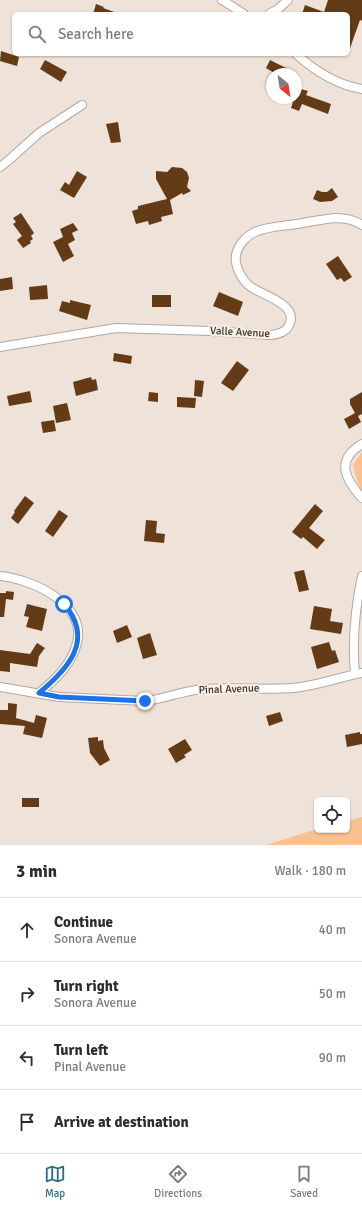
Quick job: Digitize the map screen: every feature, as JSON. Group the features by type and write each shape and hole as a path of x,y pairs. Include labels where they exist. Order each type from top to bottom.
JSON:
{"street":[{"path":"222,0 241,12"},
{"path":"273,12 288,0"},
{"path":"298,56 327,76 349,87 362,89"},
{"path":"0,167 39,133 82,105"},
{"name":"Valle Avenue","path":"0,348 116,328 210,331 270,335 280,333 291,321 290,315 280,302 250,286 244,279 237,265 236,256 240,245 248,236 265,229 335,218 351,220 362,225"},
{"path":"362,444 353,450 347,459 345,472 353,488 362,498"},
{"path":"0,576 12,577 47,591 69,609 77,624 78,638 73,655 56,679 39,693"},
{"path":"358,673 354,658 356,609 362,576"},
{"name":"Pinal Avenue","path":"0,687 59,697 145,701 156,700 184,692 204,689 308,686 358,673"}],"shaded area":[{"path":"362,452 362,490 358,484 353,465"},
{"path":"362,817 362,845 266,845 314,830 314,833 350,833 350,820"}],"building":[{"path":"328,0 362,0 362,21 360,20 350,48 350,12 324,12"},
{"path":"96,4 114,12 94,12"},
{"path":"305,5 324,12 303,12"},
{"path":"1,51 12,55 12,56 19,57 17,66 0,61"},
{"path":"45,60 67,72 61,82 40,69"},
{"path":"270,60 286,68 266,68"},
{"path":"302,89 308,91 306,95 331,104 328,114 302,104"},
{"path":"292,104 302,104 299,111 291,108"},
{"path":"118,122 121,142 111,143 106,124"},
{"path":"172,167 182,168 187,172 189,178 187,187 191,191 183,195 182,193 170,200 173,214 161,217 162,221 149,225 148,221 136,224 132,211 138,209 138,206 167,199 156,179 156,171 167,172"},
{"path":"77,171 87,177 74,198 60,190 65,182 69,185"},
{"path":"332,188 338,197 332,201 320,202 313,199 317,190 327,192"},
{"path":"21,213 34,233 31,236 33,239 30,241 31,243 23,248 17,240 22,236 13,224 16,222 13,218"},
{"path":"73,223 78,230 72,233 75,240 68,244 74,256 63,262 53,242 63,237 60,229"},
{"path":"338,256 352,277 344,282 341,278 337,280 326,264"},
{"path":"12,277 13,289 0,291 0,279"},
{"path":"47,285 48,299 30,300 29,287"},
{"path":"219,292 243,302 238,316 213,306"},
{"path":"152,295 171,295 171,307 152,307"},
{"path":"70,300 91,305 87,320 59,311 62,301 70,303"},
{"path":"114,353 132,356 131,364 113,361"},
{"path":"237,361 249,370 233,391 221,383"},
{"path":"91,377 92,380 96,379 98,390 76,396 73,382"},
{"path":"195,380 204,381 202,397 194,396"},
{"path":"30,391 32,402 9,406 7,396"},
{"path":"149,392 158,393 158,402 148,401"},
{"path":"362,392 362,414 358,416 361,422 349,429 344,419 355,413 350,404 350,399"},
{"path":"177,397 196,398 195,408 177,407"},
{"path":"67,403 71,420 56,423 53,406"},
{"path":"54,420 56,431 43,433 41,422"},
{"path":"25,496 34,503 18,524 11,518 15,512 14,511"},
{"path":"315,504 323,511 309,528 325,540 317,549 303,537 301,539 292,532"},
{"path":"59,510 68,516 53,537 45,531"},
{"path":"146,520 157,521 156,533 165,534 164,543 144,541"},
{"path":"304,570 309,590 299,592 294,572"},
{"path":"6,591 14,592 13,600 6,599 4,617 0,617 0,593 6,593"},
{"path":"27,604 47,609 42,631 26,627 29,617 24,616"},
{"path":"314,606 332,609 330,621 343,623 341,634 310,629"},
{"path":"127,625 132,637 117,643 113,631"},
{"path":"150,633 157,655 143,659 137,638"},
{"path":"329,642 332,651 335,650 339,662 317,669 311,647"},
{"path":"37,643 45,648 39,656 37,667 10,663 10,672 0,671 0,650 30,654"},
{"path":"8,703 17,704 16,718 34,723 36,715 47,718 42,738 23,734 25,726 0,724 0,710 8,710"},
{"path":"280,712 283,721 269,726 266,716"},
{"path":"360,732 360,734 362,734 362,744 347,747 345,735"},
{"path":"98,737 98,741 103,740 104,748 110,760 100,766 90,753 88,738"},
{"path":"185,739 192,750 184,755 186,757 176,763 168,749"},
{"path":"22,798 39,798 39,807 22,807"}],"route":[{"path":"64,604 69,609 77,624 77,644 73,655 56,679 39,693 59,697 145,701"}]}
